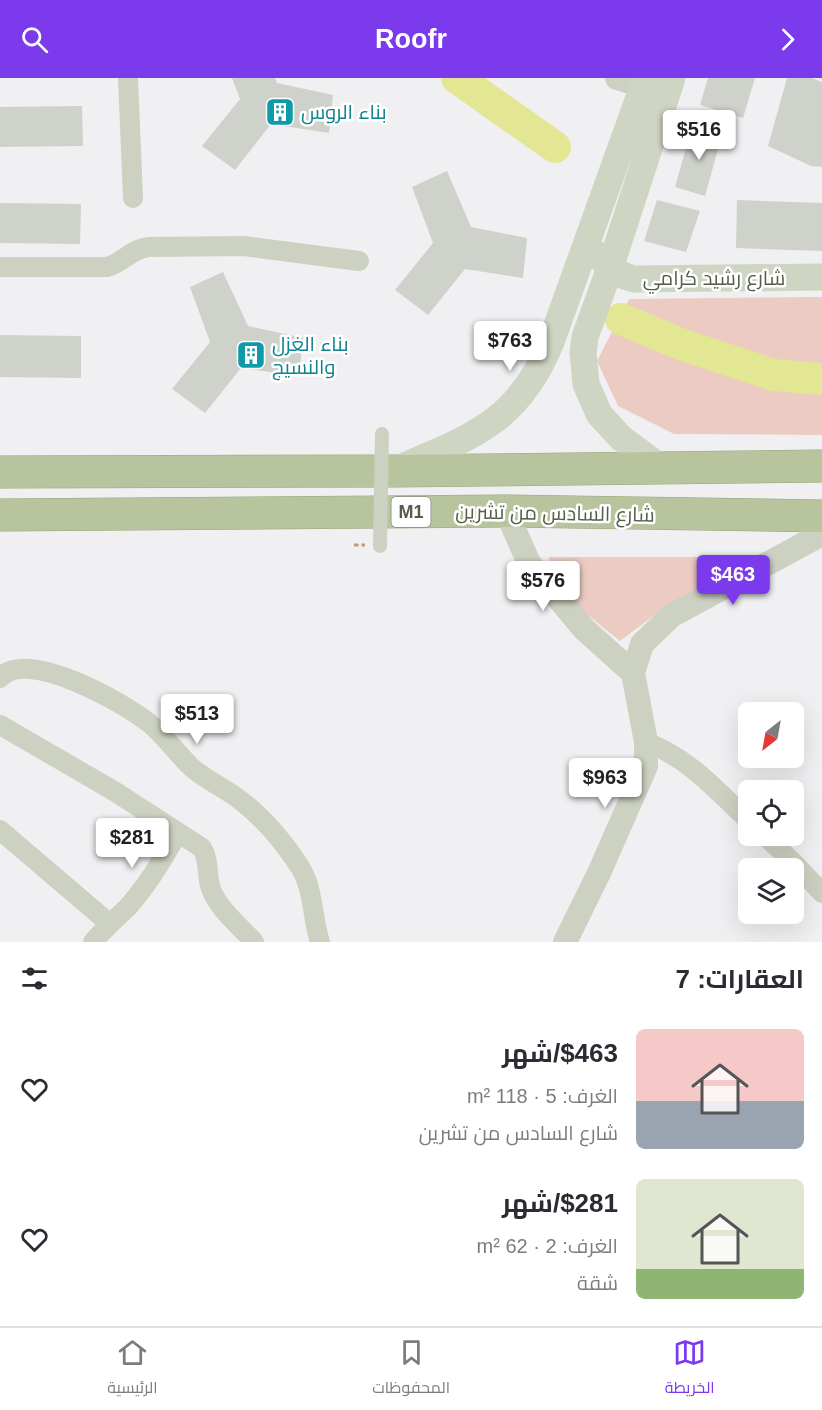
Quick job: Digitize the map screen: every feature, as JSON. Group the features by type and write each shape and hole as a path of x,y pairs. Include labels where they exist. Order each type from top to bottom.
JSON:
{"highway":[{"name":"شارع السادس من تشرين","path":"0,472 393,471 822,466"},
{"name":"شارع السادس من تشرين","path":"0,515 506,511 822,516"}],"main road":[{"path":"660,467 609,427 599,414 586,384 583,352 585,336 610,268 672,78"},
{"path":"393,471 469,438 500,417 519,398 535,375 544,359 645,82"},
{"path":"589,239 597,254 610,268"},
{"name":"شارع رشيد كرامي","path":"610,268 620,275 634,279 822,277"}],"street":[{"path":"128,78 133,198"},
{"path":"617,78 645,82"},
{"path":"0,267 107,267 121,262 138,249 149,247 244,246 359,261"},
{"path":"380,546 382,434"},
{"path":"506,511 529,563 584,629 633,673"},
{"path":"565,942 599,873 646,766 646,742 633,673 642,644 671,616 822,534"},
{"path":"0,678 17,668 39,670 71,680 115,701 149,723 190,765 236,797 269,826 307,881 320,942"},
{"path":"0,725 114,791 202,848 207,855 212,892 254,942"},
{"path":"646,742 666,749 688,763 738,810"},
{"path":"0,830 109,923"},
{"path":"93,942 134,898 178,832"},
{"path":"776,846 822,893"}],"shaded area":[{"path":"822,297 822,435 674,434 618,406 597,361 629,299"},
{"path":"549,557 750,557 664,608 620,641 566,593 551,569"}],"building":[{"name":"بناء الروس","path":"232,78 275,78 277,83 333,95 329,133 271,124 235,170 202,146 240,99"},
{"path":"708,78 755,78 743,118 700,105"},
{"path":"787,78 812,78 822,82 822,167 811,166 768,146"},
{"path":"82,106 83,146 0,147 0,107"},
{"path":"692,127 722,135 705,196 675,187"},
{"path":"447,171 471,227 527,238 523,278 465,269 428,315 395,290 433,243 412,187"},
{"path":"657,200 700,211 686,252 644,241"},
{"path":"737,200 822,203 822,251 736,248"},
{"path":"0,203 81,204 80,244 0,243"},
{"name":"بناء الغزل والنسيج","path":"223,272 248,326 303,338 299,376 241,368 205,413 172,389 210,342 190,287"},
{"path":"0,335 81,336 81,378 0,377"}],"waterway":[{"path":"457,78 555,147"},
{"path":"621,319 683,345 774,375 822,379"}],"place":[{"name":"بناء الروس","path":"280,112"},
{"name":"بناء الغزل والنسيج","path":"251,355"}]}
